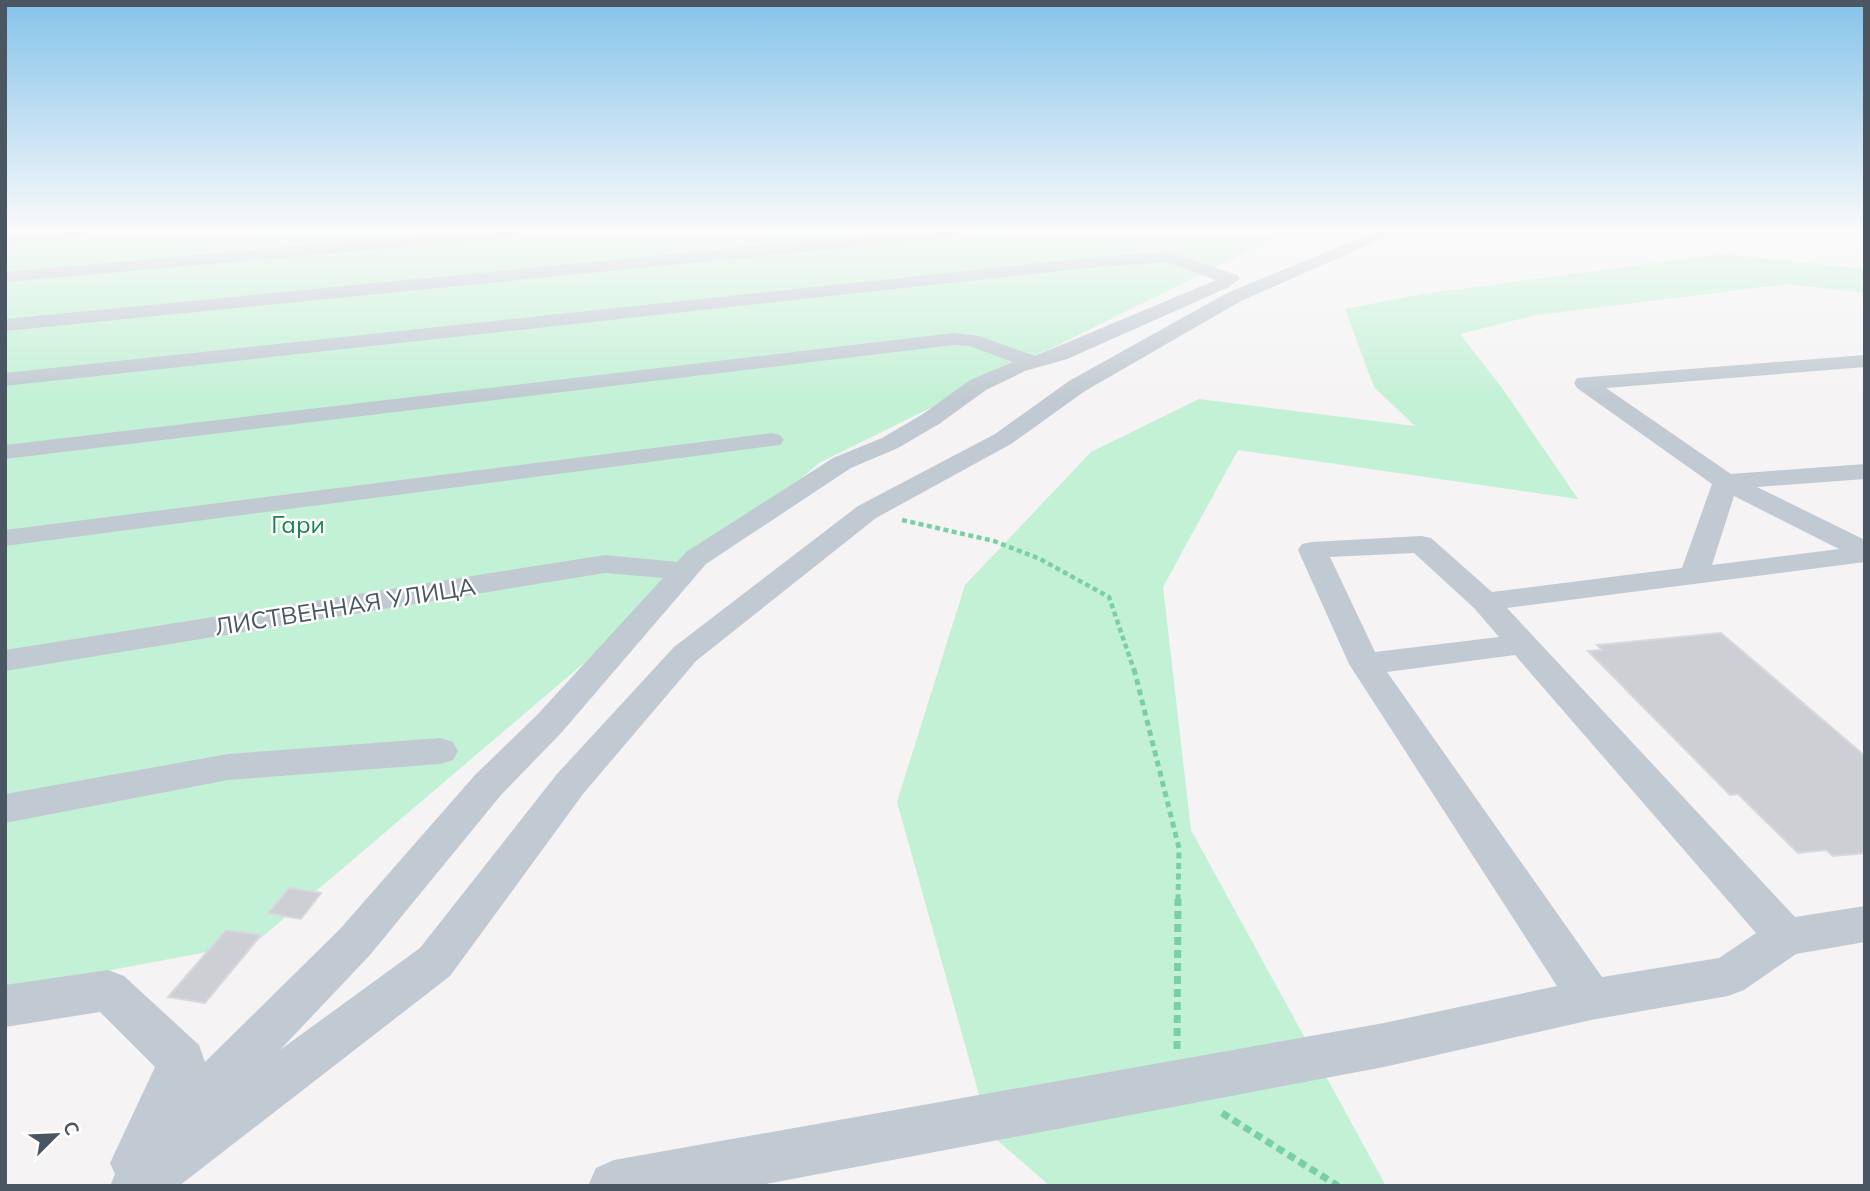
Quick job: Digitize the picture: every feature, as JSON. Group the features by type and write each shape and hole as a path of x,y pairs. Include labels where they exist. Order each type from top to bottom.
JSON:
{"street":[{"path":"5,325 386,288"},
{"path":"5,380 860,288"},
{"path":"127,1186 241,1057 355,942 488,785 550,723 695,558 842,463 890,443 931,419 978,385 1018,368 1060,355 1212,288"},
{"path":"136,1186 435,962 570,784 685,654 867,512 1003,439 1077,386 1234,297 1256,288"},
{"path":"5,452 954,339 972,340 1031,361"},
{"path":"1865,361 1585,383 1726,482 1865,553"},
{"path":"5,538 772,440"},
{"path":"1726,482 1865,471"},
{"path":"1694,576 1726,482"},
{"path":"1591,999 1365,664 1312,550 1421,544 1485,602 1525,644 1786,937"},
{"path":"1485,602 1865,553"},
{"name":"ЛИСТВЕННАЯ УЛИЦА","path":"5,661 605,564 685,571"},
{"path":"1365,664 1525,644"},
{"path":"5,809 228,768 440,751"},
{"path":"614,1186 1384,1045 1591,999 1728,976 1786,937 1865,924"},
{"path":"5,1006 108,990 182,1061 127,1186"}],"path":[{"path":"867,512 994,541 1041,559 1109,597 1129,650 1179,848 1176,1084 1338,1186"}],"green space":[{"name":"Гари","path":"5,288 1174,288 819,463 255,943 5,990"},
{"path":"1470,288 1760,288 1536,315 1460,334 1502,388 1578,499 1238,450 1163,587 1191,830 1386,1186 1050,1186 990,1134 897,802 965,585 1091,452 1199,399 1415,426 1374,387 1345,309"},
{"path":"1819,288 1865,288 1865,293"}],"building":[{"path":"1721,633 1865,756 1865,853 1833,856 1826,850 1798,853 1738,794 1730,795 1588,651 1602,650 1597,645"},
{"path":"289,888 321,893 301,919 268,913"},
{"path":"226,930 261,935 205,1003 168,997"}]}
